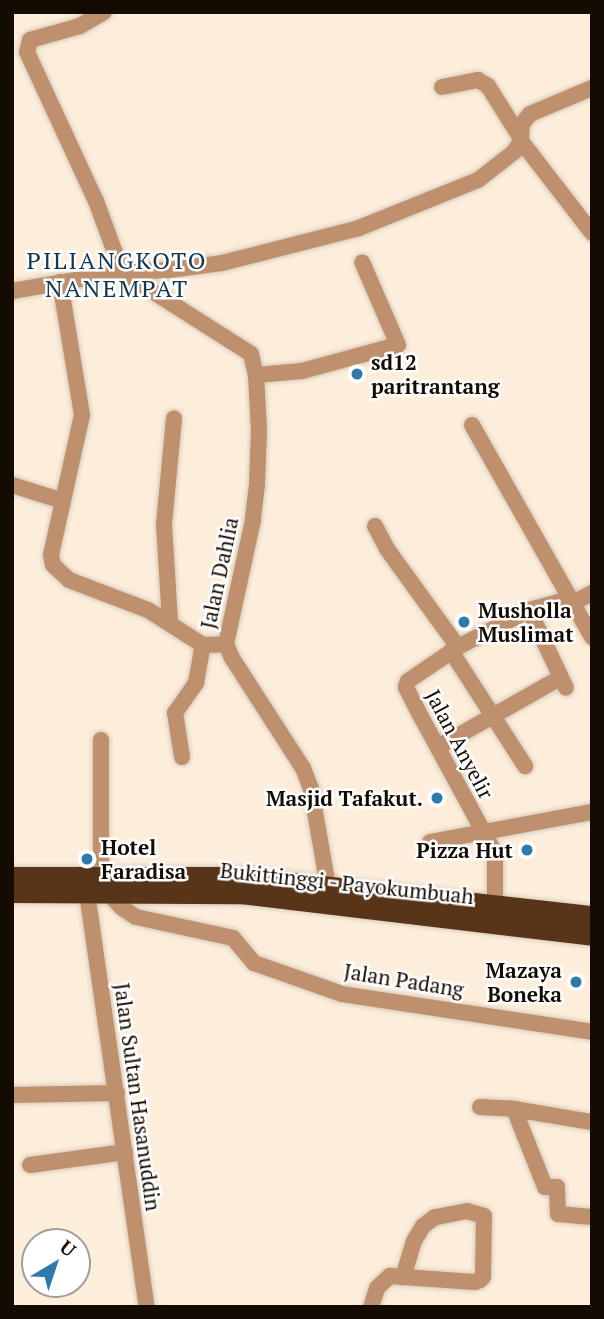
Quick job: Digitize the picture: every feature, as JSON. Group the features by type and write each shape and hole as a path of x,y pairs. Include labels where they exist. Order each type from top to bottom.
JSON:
{"highway":[{"name":"Bukittinggi - Payokumbuah","path":"12,877 241,892 592,935"},
{"name":"Bukittinggi - Payokumbuah","path":"12,892 87,893 105,885 242,877 422,898 495,903 592,916"}],"street":[{"path":"104,12 80,26 30,40 20,55 96,201 122,272"},
{"path":"442,88 478,80 488,86 521,139 592,233"},
{"path":"12,291 122,272 169,270 222,262 359,228 478,180 507,159 521,139 524,119 534,110 592,88"},
{"path":"256,375 302,371 398,345 362,262"},
{"name":"Jalan Dahlia","path":"122,272 232,339 251,354 256,375 257,485 253,520 226,644 232,658 303,768 311,789 328,886"},
{"path":"60,282 82,415 51,555 56,569 69,580 148,610 203,645 226,644"},
{"path":"170,622 164,524 174,418"},
{"path":"472,425 592,637"},
{"path":"12,485 64,501"},
{"path":"374,526 454,649 525,766"},
{"name":"Jalan Anyelir","path":"495,903 495,853 406,687 412,677 454,649 529,610 558,602 573,603 592,593"},
{"path":"438,747 563,683 529,610"},
{"path":"183,757 175,713 196,683 203,645"},
{"path":"101,740 105,885"},
{"path":"430,842 592,812"},
{"name":"Jalan Padang","path":"105,885 121,907 136,917 233,938 254,963 342,994 592,1032"},
{"name":"Jalan Sultan Hasanuddin","path":"87,893 147,1307"},
{"path":"12,1095 117,1093"},
{"path":"480,1107 514,1109 592,1122"},
{"path":"514,1109 545,1187 557,1187 558,1214 592,1217"},
{"path":"30,1165 125,1152"},
{"path":"371,1307 383,1279 390,1276 403,1277 480,1280 483,1276 484,1216 467,1211 435,1217 423,1226 414,1241 403,1277"}],"place":[{"name":"sd12 paritrantang","path":"357,374"},
{"name":"Musholla Muslimat","path":"464,622"},
{"name":"Masjid Tafakut.","path":"437,798"},
{"name":"Pizza Hut","path":"527,850"},
{"name":"Hotel Faradisa","path":"87,859"},
{"name":"Mazaya Boneka","path":"576,982"}],"district":[{"name":"PILIANGKOTO NANEMPAT","path":"117,275"}]}
